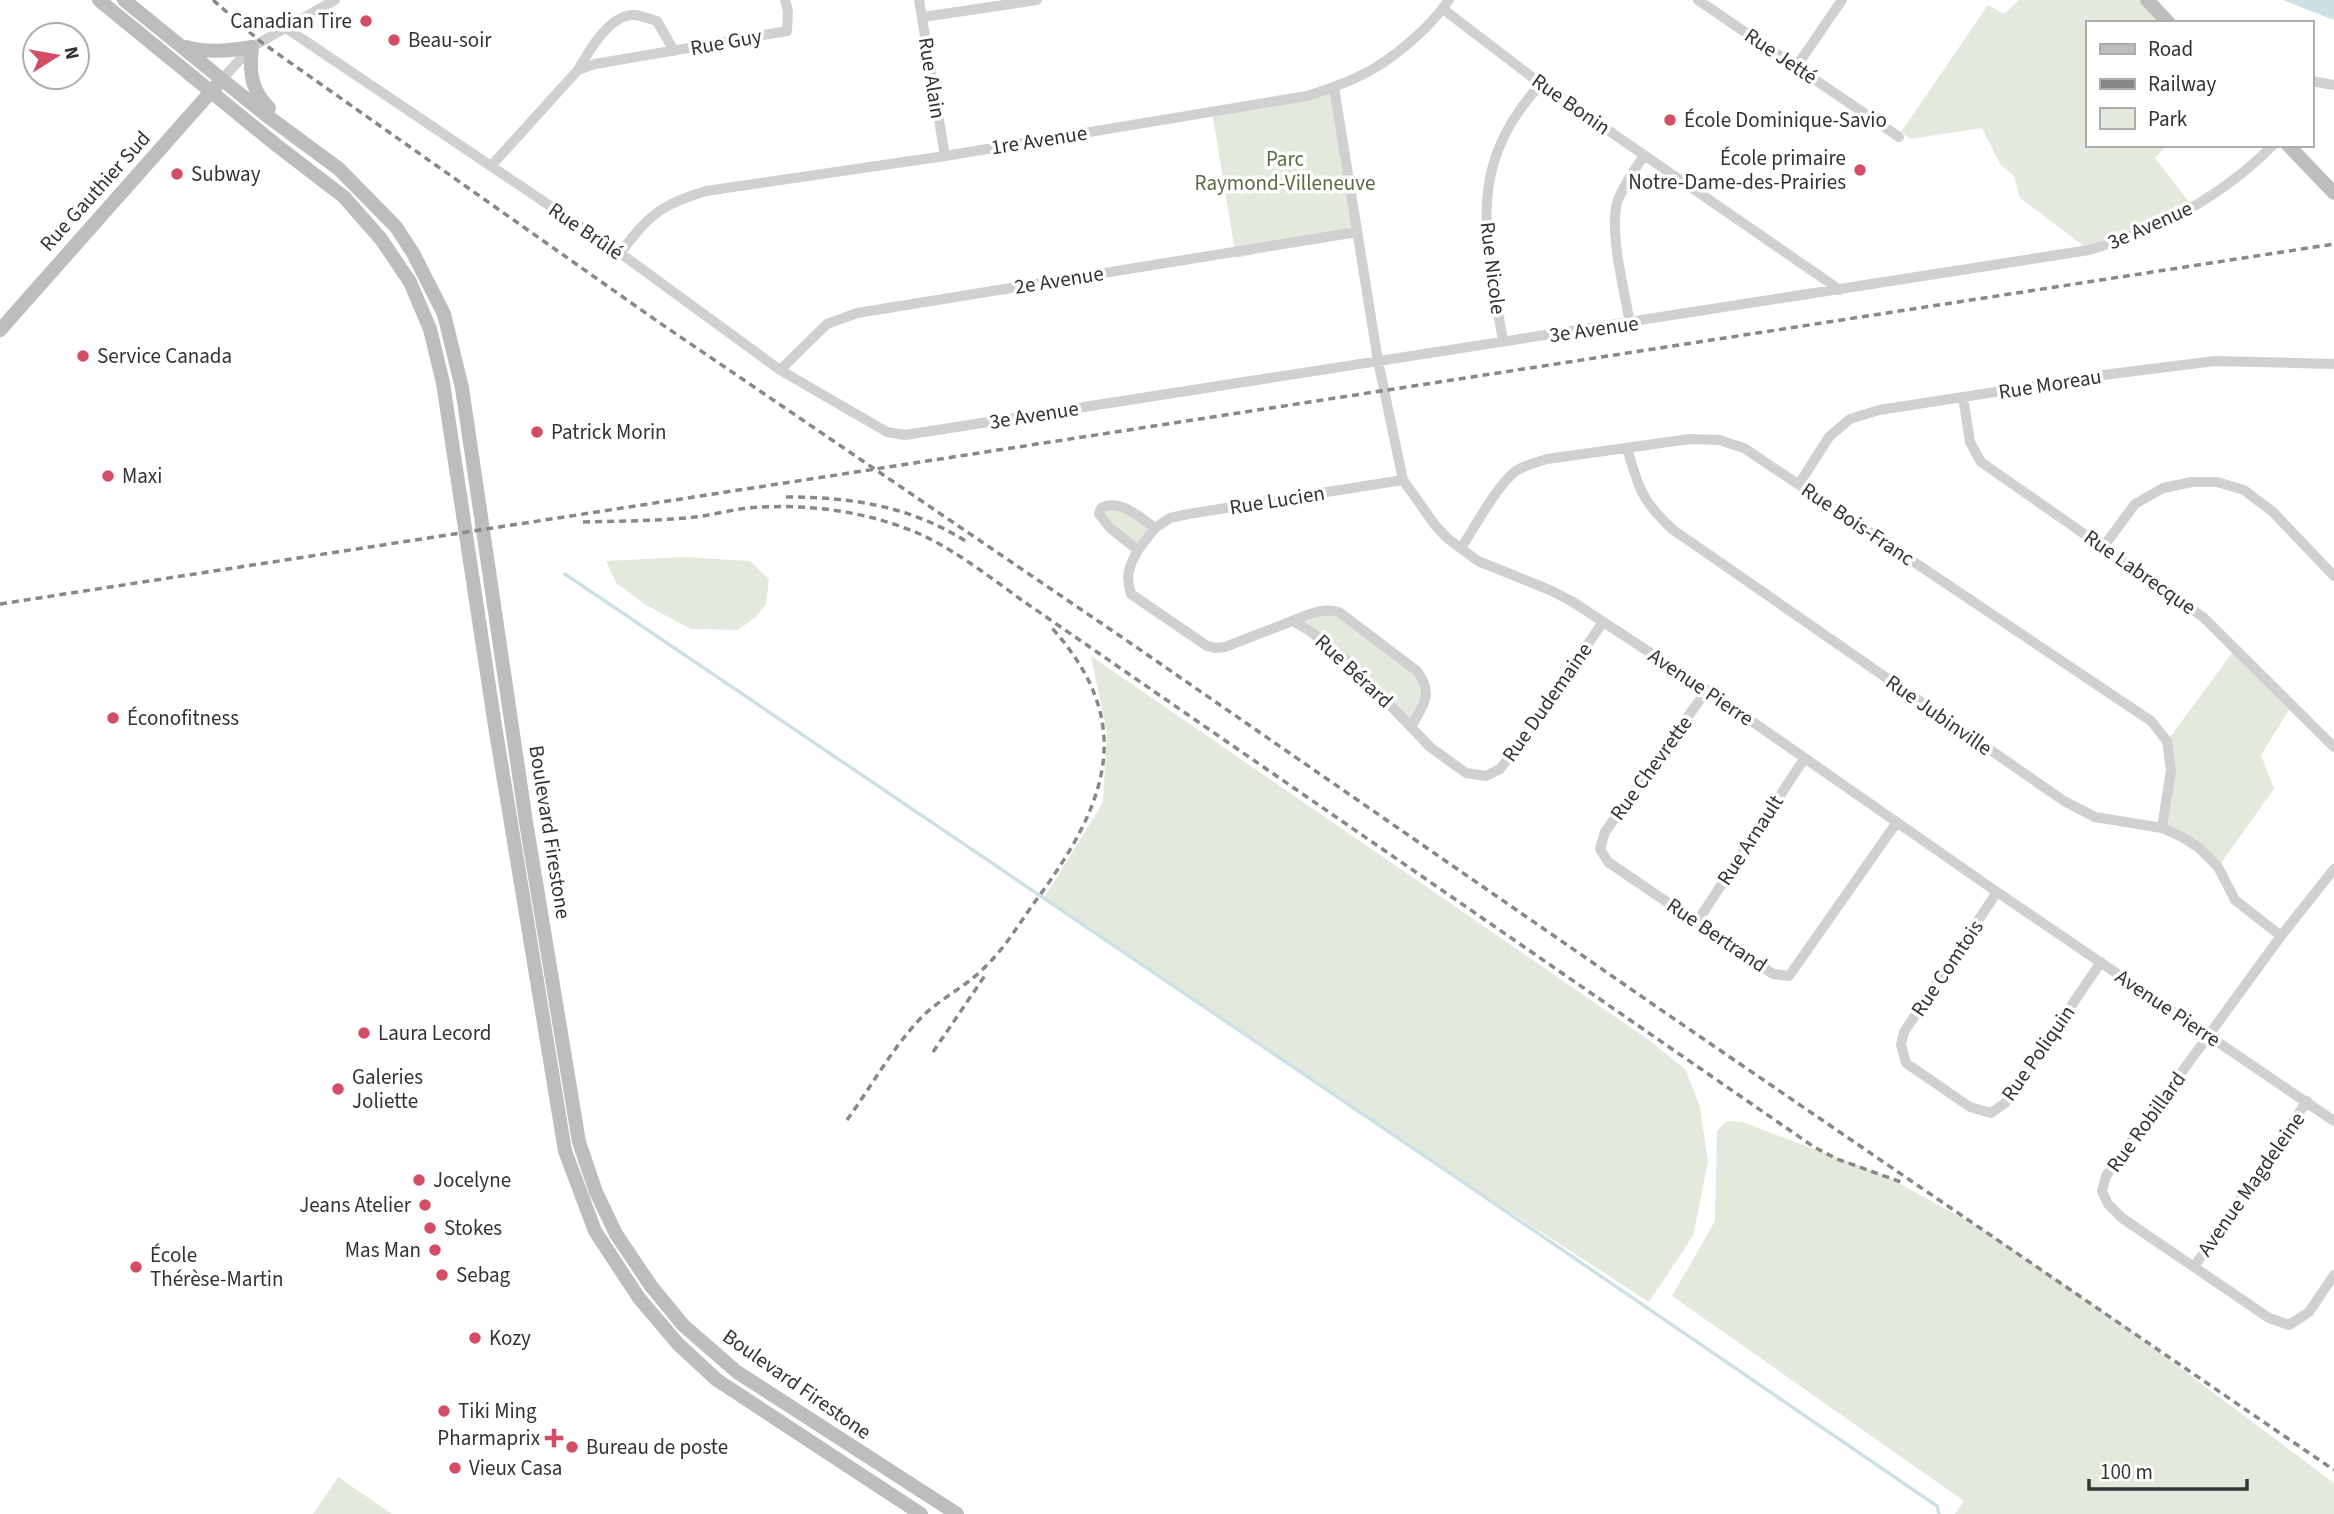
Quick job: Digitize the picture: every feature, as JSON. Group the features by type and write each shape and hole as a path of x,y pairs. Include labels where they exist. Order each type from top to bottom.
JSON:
{"main road":[{"name":"Boulevard Firestone","path":"99,0 345,197 381,239 411,282 430,329 443,383 495,726 565,1150 595,1231 639,1298 678,1344 717,1380 921,1514"},
{"name":"Boulevard Firestone","path":"124,0 339,169 396,227 431,285 448,326 462,388 526,822 579,1142 596,1192 611,1224 651,1286 683,1325 737,1372 957,1514"},
{"path":"2147,0 2167,21"},
{"path":"179,45 209,51 252,47 251,77 256,93 308,146"},
{"name":"Rue Gauthier Sud","path":"0,330 222,79"},
{"path":"2290,147 2334,193"}],"street":[{"path":"222,79 252,47 335,0"},
{"name":"Rue Guy","path":"578,70 595,64 787,31 788,11 785,0"},
{"name":"Rue Alain","path":"919,0 945,156"},
{"path":"923,17 1037,0"},
{"name":"Rue Jetté","path":"1698,0 1899,137"},
{"path":"1796,67 1842,0"},
{"name":"Rue Bonin","path":"1446,5 1541,84 1840,290"},
{"name":"1re Avenue","path":"620,253 645,221 656,212 693,195 1307,96 1373,69 1405,45 1446,5"},
{"name":"Rue Guy","path":"491,166 578,70 593,44 610,25 633,15 657,21 674,51"},
{"name":"Rue Brûlé","path":"286,28 620,253 780,370 887,432"},
{"path":"2313,81 2334,85"},
{"name":"Rue Nicole","path":"1503,341 1486,229 1486,201 1492,166 1526,100 1541,84"},
{"name":"Avenue Pierre","path":"1334,87 1378,361 1403,480 1435,525 1478,561 1552,591 1707,690 1997,892 2334,1121"},
{"name":"3e Avenue","path":"887,432 905,435 1503,341 1630,324 2105,246 2193,207 2230,182 2271,147"},
{"path":"1630,324 1618,252 1615,214 1622,192 1644,155"},
{"name":"2e Avenue","path":"780,370 827,324 857,313 1357,232"},
{"name":"Rue Moreau","path":"1799,484 1829,438 1850,419 1879,410 2111,374 2215,361 2334,364"},
{"name":"Rue Labrecque","path":"1963,397 1970,442 1981,462 2203,617 2334,747"},
{"name":"Rue Bois-Franc","path":"1461,548 1505,482 1517,470 1547,459 1689,439 1719,440 1744,448 2151,721 2166,741 2171,770 2162,828"},
{"name":"Rue Jubinville","path":"1627,448 1645,500 1672,529 2063,801 2095,817 2162,828 2198,847 2218,867 2235,900 2281,936"},
{"name":"Rue Lucien","path":"1138,550 1155,528 1170,518 1188,513 1403,480"},
{"path":"2104,546 2135,505 2163,488 2192,482 2217,482 2244,490 2273,512 2334,576"},
{"path":"1138,550 1102,521 1099,514 1101,508 1109,504 1117,505 1155,528"},
{"name":"Rue Bérard","path":"1138,550 1128,568 1128,584 1132,594 1207,646 1225,647 1320,611 1329,609 1339,612 1417,671 1425,681 1425,702 1411,727"},
{"name":"Rue Bérard","path":"1292,621 1310,631 1350,663 1430,747 1466,773 1486,776"},
{"name":"Rue Dudemaine","path":"1486,776 1500,769 1511,755 1603,622"},
{"name":"Rue Chevrette","path":"1600,849 1605,832 1707,690"},
{"name":"Rue Arnault","path":"1697,922 1804,759"},
{"name":"Rue Bertrand","path":"1600,849 1608,863 1773,974 1789,976 1897,822"},
{"name":"Rue Robillard","path":"2334,869 2281,936 2106,1176 2102,1191 2108,1204 2122,1218 2269,1318 2289,1325 2309,1312 2334,1275"},
{"name":"Rue Comtois","path":"1901,1045 1904,1032 1997,892"},
{"name":"Rue Poliquin","path":"1901,1045 1906,1063 1970,1107 1991,1113 2005,1103 2101,962"},
{"name":"Avenue Magdeleine","path":"2194,1267 2307,1101"}],"green space":[{"path":"2019,0 2144,0 2162,21 2086,21 2086,147 2165,147 2155,158 2193,207 2089,250 2020,198 2014,176 2000,164 1982,128 1910,139 1901,132 1988,5 2004,14"},
{"name":"Parc Raymond-Villeneuve","path":"1334,87 1357,232 1236,258 1212,111"},
{"path":"1109,504 1155,528 1138,550 1099,514"},
{"path":"683,557 750,561 769,579 766,604 756,617 738,630 691,629 646,605 616,583 606,561"},
{"path":"1329,609 1417,671 1427,691 1411,727 1292,621"},
{"path":"2235,649 2292,705 2261,755 2274,789 2218,867 2162,828 2171,770 2167,741"},
{"path":"1091,656 1649,1040 1686,1070 1700,1107 1708,1162 1693,1236 1649,1302 1444,1169 1044,898 1103,802 1107,733"},
{"path":"1726,1121 1742,1122 1884,1175 1982,1229 2123,1325 2334,1483 2334,1514 1955,1514 1964,1501 1672,1296 1715,1221 1717,1131"},
{"path":"338,1477 392,1514 313,1514"}],"shaded area":[{"path":"2283,0 2334,0 2334,20"}],"waterway":[{"path":"565,574 1937,1506 1939,1514"}],"railway":[{"path":"213,0 261,42 657,321 2334,1470"},
{"path":"0,604 2334,244"},
{"path":"786,497 834,499 880,506 924,520 967,542"},
{"path":"583,522 681,518 747,508 792,507 860,515 882,520 924,536 976,567 1814,1147 1837,1159 1901,1182"},
{"path":"847,1120 890,1056 919,1020 977,974 1006,943 1061,864 1081,830 1095,797 1103,764 1103,731 1096,697 1078,663 1051,627"},
{"path":"933,1052 986,974"}],"place":[{"name":"Canadian Tire","path":"366,21"},
{"name":"Beau-soir","path":"394,40"},
{"name":"École Dominique-Savio","path":"1670,120"},
{"name":"École primaire Notre-Dame-des-Prairies","path":"1860,170"},
{"name":"Subway","path":"177,174"},
{"name":"Service Canada","path":"83,356"},
{"name":"Patrick Morin","path":"537,432"},
{"name":"Maxi","path":"108,476"},
{"name":"Éconofitness","path":"113,718"},
{"name":"Laura Lecord","path":"364,1033"},
{"name":"Galeries Joliette","path":"338,1089"},
{"name":"Jocelyne","path":"419,1180"},
{"name":"Jeans Atelier","path":"425,1205"},
{"name":"Stokes","path":"430,1228"},
{"name":"Mas Man","path":"435,1250"},
{"name":"École Thérèse-Martin","path":"136,1267"},
{"name":"Sebag","path":"442,1275"},
{"name":"Kozy","path":"475,1338"},
{"name":"Tiki Ming","path":"444,1411"},
{"name":"Pharmaprix","path":"554,1438"},
{"name":"Bureau de poste","path":"572,1447"},
{"name":"Vieux Casa","path":"455,1468"}]}
